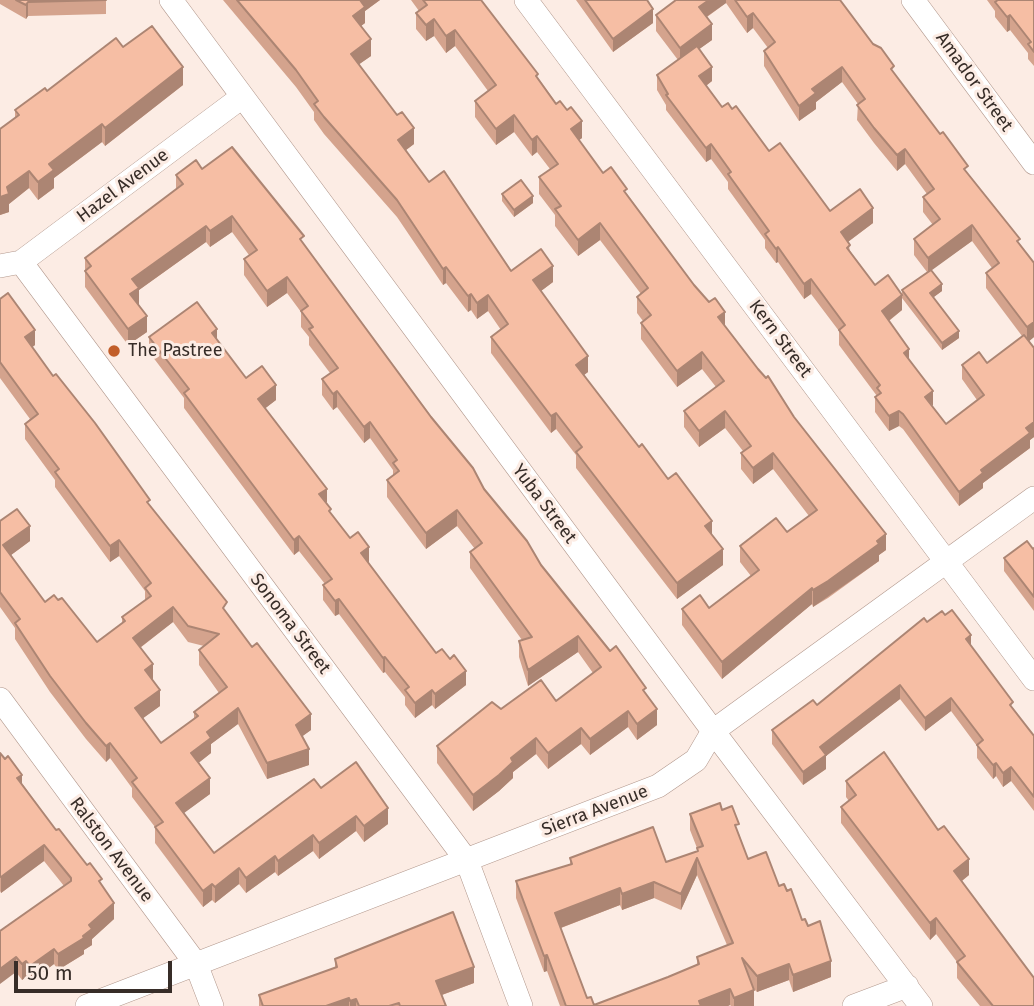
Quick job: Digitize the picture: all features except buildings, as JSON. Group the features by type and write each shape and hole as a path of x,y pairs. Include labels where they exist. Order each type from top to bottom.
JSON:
{"street":[{"name":"Yuba Street","path":"171,0 713,731 921,1006"},
{"name":"Kern Street","path":"526,0 1034,679"},
{"name":"Amador Street","path":"913,0 1034,163"},
{"name":"Hazel Avenue","path":"10,264 242,97"},
{"name":"Sonoma Street","path":"10,264 467,861 521,1006"},
{"name":"Sierra Avenue","path":"87,1006 658,786 696,760 713,731 1034,498"},
{"name":"Ralston Avenue","path":"0,699 196,964 212,1006"},
{"path":"854,1006 907,986"}],"place":[{"name":"The Pastree","path":"114,351"}]}
